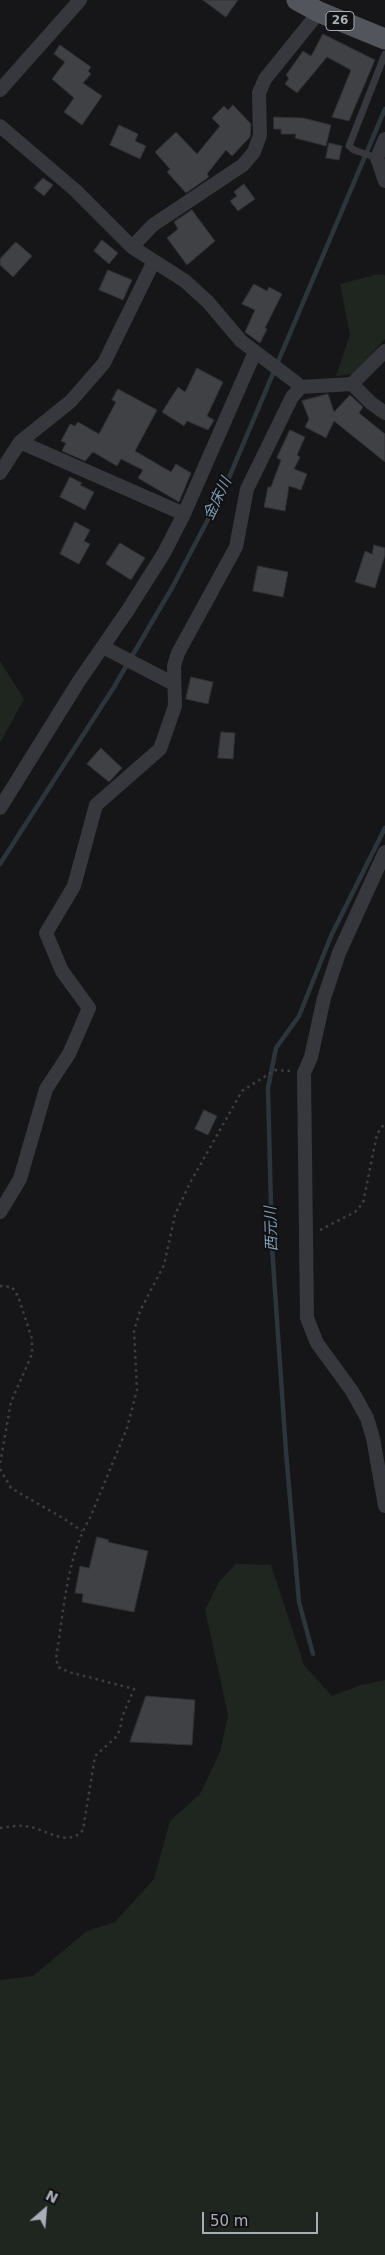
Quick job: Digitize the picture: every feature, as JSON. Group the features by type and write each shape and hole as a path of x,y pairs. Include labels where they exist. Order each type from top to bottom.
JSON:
{"main road":[{"name":"26","path":"297,0 319,12 385,39"}],"street":[{"path":"0,90 80,0"},
{"path":"132,247 153,225 243,165 254,152 260,135 259,93 265,79 319,12"},
{"path":"0,126 75,190 132,247 185,281 208,302 241,341 297,384 352,384 385,351"},
{"path":"385,138 376,158 385,181"},
{"path":"0,473 20,442 71,402 104,363 154,261"},
{"path":"0,808 79,680 108,650 164,553 184,514 255,352"},
{"path":"0,1212 20,1179 46,1089 70,1054 89,1008 62,971 46,933 74,886 96,805 160,749 176,699 174,666 178,654 236,547 247,489 297,384"},
{"path":"352,384 371,403 385,412"},
{"path":"20,442 184,514"},
{"path":"108,650 174,684"},
{"path":"385,852 339,953 324,998 311,1057 304,1073 307,1318 317,1343 352,1392 367,1418 373,1438 385,1506"}],"lane":[{"path":"376,158 354,150 349,146 385,54"}],"path":[{"path":"0,1828 25,1826 68,1839 77,1837 83,1830 95,1756 115,1738 120,1730 122,1717 134,1689 69,1672 58,1667 56,1658 69,1584 82,1531 90,1518 127,1428 137,1390 134,1331 140,1311 164,1265 175,1215 190,1183 242,1091 275,1070 287,1070"},
{"path":"305,1238 355,1212 363,1203 377,1134 385,1123"},
{"path":"0,1286 12,1287 18,1296 32,1339 32,1354 11,1402 0,1464"},
{"path":"0,1469 11,1488 82,1531"}],"shaded area":[{"path":"378,274 385,275 385,339 353,374 336,376 350,335 340,284"},
{"path":"0,661 24,699 0,743"},
{"path":"236,1564 271,1565 304,1665 332,1696 361,1685 385,1680 385,2255 0,2255 0,1980 33,1976 87,1931 115,1922 154,1879 170,1821 200,1794 220,1752 228,1715 205,1610 219,1582"}],"building":[{"path":"203,0 238,0 226,17"},
{"path":"323,34 375,60 349,121 332,117 351,70 327,57 297,93 285,84 289,78 286,75 303,51 311,56"},
{"path":"60,45 91,67 88,71 91,74 83,83 102,96 82,125 64,112 74,98 52,79 65,62 54,54"},
{"path":"233,105 251,124 250,137 232,156 226,150 207,174 209,177 186,193 167,172 170,169 155,152 176,132 197,154 220,126 212,118 224,106 228,110"},
{"path":"274,117 303,118 331,125 326,146 295,138 296,134 281,134 281,129 274,129"},
{"path":"119,125 138,134 135,141 146,146 140,159 110,145"},
{"path":"329,143 342,146 339,160 326,158"},
{"path":"43,178 53,185 44,196 34,188"},
{"path":"244,184 255,199 238,211 230,201 237,196 234,192"},
{"path":"192,210 215,241 187,265 167,238 178,229 174,222"},
{"path":"102,240 118,253 109,264 94,251"},
{"path":"16,242 32,256 13,277 0,265 0,259"},
{"path":"108,270 132,280 123,300 99,290"},
{"path":"254,284 267,291 269,287 282,294 265,328 267,329 260,343 245,332 255,310 242,304"},
{"path":"197,368 223,382 207,416 214,420 208,430 187,421 184,426 162,412 178,387 185,392"},
{"path":"118,389 157,410 135,451 171,472 176,464 191,473 179,502 138,478 143,470 121,459 117,466 93,452 85,461 62,451 66,443 61,441 70,424 75,426 78,422 99,434 116,402 112,400"},
{"path":"328,394 334,412 350,395 363,407 359,413 385,434 385,462 334,421 326,438 305,427 309,419 302,401"},
{"path":"290,430 305,437 297,455 300,457 294,469 307,474 301,490 289,486 285,511 264,507 268,487 271,487 281,460 277,458"},
{"path":"70,477 94,492 85,510 60,497"},
{"path":"75,522 90,530 84,541 90,544 79,564 60,554"},
{"path":"120,543 145,558 131,580 106,564"},
{"path":"374,545 385,548 385,555 375,588 355,582 365,551 372,554"},
{"path":"258,566 288,572 283,597 253,591"},
{"path":"191,677 213,682 208,704 186,699"},
{"path":"221,732 235,733 233,759 218,758"},
{"path":"101,748 122,768 109,782 87,764"},
{"path":"204,1110 217,1116 208,1135 195,1129"},
{"path":"97,1537 109,1540 108,1542 148,1551 134,1612 82,1602 83,1594 75,1593 80,1566 89,1568"},
{"path":"146,1696 195,1700 192,1745 130,1742"}],"waterway":[{"name":"金床川","path":"0,864 114,687 173,586 225,487 385,109"},
{"name":"西元川","path":"313,1654 299,1602 286,1452 272,1247 268,1088 276,1048 299,1016 331,936 385,828"}]}
